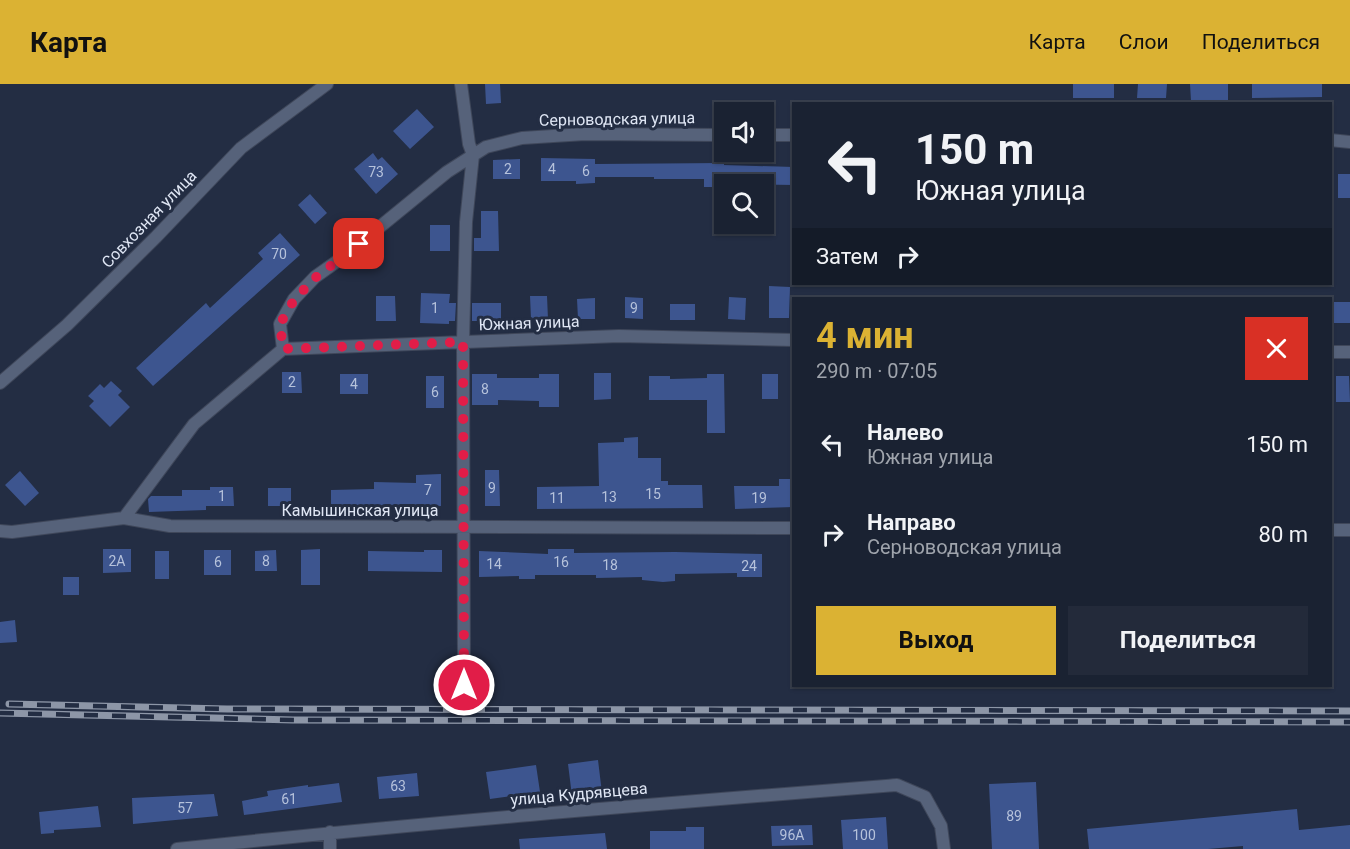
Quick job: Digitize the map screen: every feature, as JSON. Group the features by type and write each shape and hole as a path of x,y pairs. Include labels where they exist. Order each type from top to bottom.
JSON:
{"street":[{"name":"Совхозная улица","path":"0,383 75,317 241,148 327,84"},
{"path":"461,84 469,144 473,155 466,222 463,342 464,685"},
{"name":"Серноводская улица","path":"283,349 280,324 294,300 315,278 447,171 486,147 522,138 585,134 714,135"},
{"path":"774,135 792,135"},
{"path":"1332,140 1350,142"},
{"name":"Южная улица","path":"283,349 619,336 792,340"},
{"path":"124,518 194,424 283,349"},
{"path":"1332,352 1350,352"},
{"name":"Камышинская улица","path":"0,531 12,532 124,518 170,526 792,528"},
{"path":"1332,530 1350,530"},
{"name":"улица Кудрявцева","path":"177,849 330,832 897,785 926,796 941,826 944,849"},
{"path":"330,832 330,849"}],"building":[{"path":"485,84 500,84 501,103 486,104"},
{"path":"1073,84 1114,84 1114,98 1073,98"},
{"path":"1138,84 1167,84 1166,98 1137,98"},
{"path":"1190,84 1228,84 1228,100 1191,101"},
{"path":"1252,84 1322,84 1322,97 1252,98"},
{"path":"417,109 434,127 410,149 393,131"},
{"path":"373,153 378,160 382,157 398,174 376,194 354,169"},
{"path":"541,158 595,159 595,164 724,163 724,165 792,167 792,185 774,185 774,174 714,174 714,187 704,187 704,179 595,177 595,183 576,184 576,181 541,181"},
{"path":"520,159 520,179 493,179 493,160"},
{"path":"1338,174 1350,174 1350,198 1338,198"},
{"path":"310,194 327,213 315,224 298,205"},
{"path":"481,211 498,211 499,251 474,251 474,238 481,238"},
{"path":"430,225 450,225 450,251 430,251"},
{"path":"280,233 300,255 153,386 136,368 206,303 210,308 263,259 258,253"},
{"path":"769,286 790,287 789,318 769,318"},
{"path":"421,293 450,294 449,303 456,303 455,321 449,321 449,324 420,323"},
{"path":"376,296 395,296 396,321 376,321"},
{"path":"530,296 547,296 548,319 531,319"},
{"path":"625,297 643,298 643,319 625,318"},
{"path":"729,297 746,298 745,320 728,319"},
{"path":"595,298 595,319 578,319 577,299"},
{"path":"1332,302 1350,302 1350,323 1332,323"},
{"path":"472,303 501,303 501,321 472,321"},
{"path":"670,304 695,304 695,320 670,320"},
{"path":"282,372 301,372 302,393 282,393"},
{"path":"594,373 611,373 611,399 594,400"},
{"path":"340,374 368,374 368,394 340,394"},
{"path":"472,374 497,374 497,378 539,378 539,374 559,374 559,407 539,407 539,401 498,400 498,405 472,405"},
{"path":"707,374 724,374 725,433 707,433 707,400 649,400 649,376 670,376 670,379 707,378"},
{"path":"762,374 778,374 778,399 762,399"},
{"path":"426,376 444,376 444,408 426,408"},
{"path":"1336,376 1349,376 1350,402 1336,402"},
{"path":"111,381 122,391 118,395 130,407 110,427 89,406 94,401 88,396 100,384 104,388"},
{"path":"638,437 638,458 661,458 661,481 668,481 668,485 702,485 703,508 537,509 537,487 599,486 598,443 624,442 624,438"},
{"path":"485,470 499,470 500,506 485,506"},
{"path":"20,471 39,493 25,506 5,485"},
{"path":"441,474 441,506 331,508 331,490 374,489 374,482 416,483 416,475"},
{"path":"779,479 792,479 792,507 735,509 734,486 779,486"},
{"path":"210,487 233,487 234,506 206,506 206,510 149,512 148,499 151,496 182,496 182,490 210,490"},
{"path":"268,488 291,488 291,506 268,506"},
{"path":"103,549 131,549 131,572 103,573"},
{"path":"320,549 320,585 301,585 301,550"},
{"path":"548,549 574,549 574,553 762,554 762,577 737,577 737,573 675,574 675,581 663,582 642,580 642,577 596,578 596,575 535,575 535,579 519,579 519,576 479,577 479,551 548,554"},
{"path":"204,550 231,550 231,575 204,575"},
{"path":"276,550 277,571 255,571 255,551"},
{"path":"424,550 442,550 442,572 368,571 368,551 424,552"},
{"path":"155,551 169,551 169,579 155,579"},
{"path":"63,577 79,577 79,595 63,595"},
{"path":"15,620 17,642 0,643 0,622"},
{"path":"598,760 602,793 572,796 568,764"},
{"path":"536,765 540,792 490,799 486,772"},
{"path":"417,773 419,796 379,799 377,777"},
{"path":"1036,782 1039,849 992,849 989,784"},
{"path":"339,783 342,802 244,815 242,801 268,796 267,791"},
{"path":"214,794 218,816 133,824 132,798"},
{"path":"98,806 101,827 54,830 54,833 41,834 39,812"},
{"path":"1297,809 1299,830 1350,825 1350,849 1243,849 1243,846 1208,849 1089,849 1087,829"},
{"path":"886,817 888,849 843,849 841,820"},
{"path":"812,825 813,845 772,846 771,826"},
{"path":"686,827 704,827 704,849 650,849 650,831 686,831"},
{"path":"605,833 607,849 520,849 519,839"}],"railway":[{"path":"9,704 227,709 1350,711"},
{"path":"0,713 293,720 1350,722"}],"route":[{"path":"359,244 315,278 294,300 280,324 283,349 463,342 464,685"}]}
